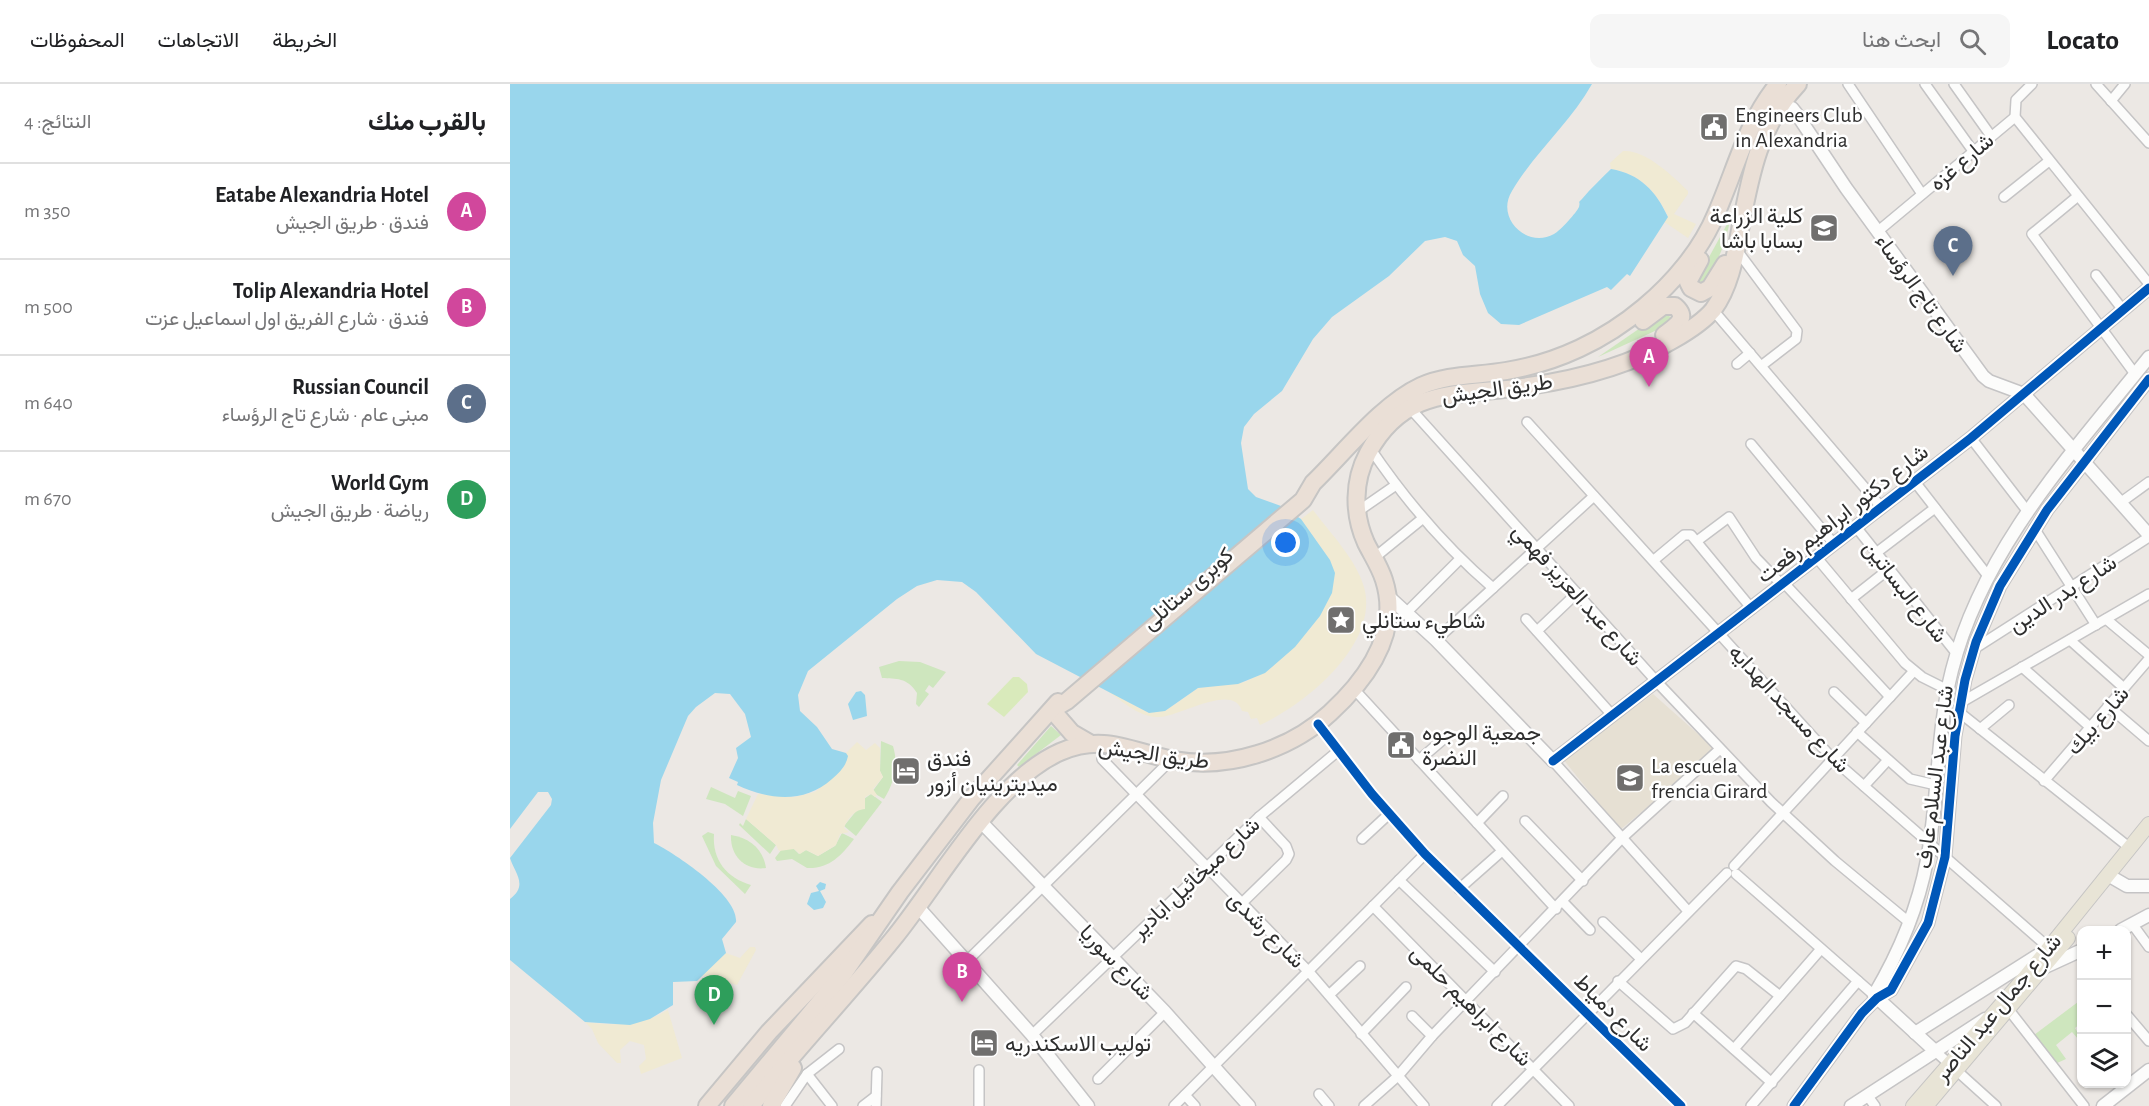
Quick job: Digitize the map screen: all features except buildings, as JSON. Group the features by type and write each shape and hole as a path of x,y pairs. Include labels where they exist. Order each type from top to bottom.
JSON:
{"highway":[{"name":"طريق الجيش","path":"1314,482 1384,414 1418,388 1451,377 1526,367 1590,344 1631,318 1686,264 1715,217 1747,134 1778,84"},
{"name":"طريق الجيش","path":"751,1106 792,1054 918,907 1006,790 1022,774 1062,752 1091,744 1116,744 1171,760 1210,763 1248,756 1277,747 1318,723 1354,689 1372,665 1384,639 1388,596 1383,576 1362,534 1357,512 1359,473 1370,448 1382,432 1409,407 1425,399 1454,392 1510,389 1551,382 1644,355 1688,331 1713,310 1723,291 1736,249 1752,168 1764,135 1780,105 1798,84"},
{"path":"1715,217 1706,250 1689,278 1691,288 1701,292 1707,290 1736,249"},
{"path":"1590,344 1631,328 1666,305 1678,308 1682,316 1679,325 1644,355"},
{"name":"كوبرى ستانلى","path":"1060,703 1303,500 1314,482"},
{"path":"733,1106 871,937 886,912 972,798 1060,703 1072,733 1091,744"},
{"path":"707,1106 775,1024 849,945 886,912"},
{"path":"771,1106 819,1025"}],"main road":[{"name":"شارع جمال عبد الناصر","path":"1913,1106 2009,1010 2048,965 2149,824"},
{"name":"شارع جمال عبد الناصر","path":"1926,1106 1989,1017 2047,949 2149,839"}],"street":[{"path":"1848,84 1922,194"},
{"path":"1924,84 1973,151"},
{"path":"1954,84 1991,136"},
{"name":"شارع غزه","path":"1877,232 2014,117 2016,100 2032,84"},
{"path":"2096,84 2149,143"},
{"path":"2111,101 2125,84"},
{"name":"شارع تاج الرؤساء","path":"1780,105 1792,108 1796,113 1877,232 1983,376 1989,381 2024,394 2149,536"},
{"path":"2014,117 2149,286"},
{"path":"2004,197 2049,161"},
{"path":"2078,196 2032,234 2100,330 2135,374"},
{"path":"1736,249 1797,331 1796,339 1761,366"},
{"path":"2096,275 2123,310"},
{"name":"شارع دكتور ابراهيم رفعت","path":"1553,762 1971,438 2149,286"},
{"path":"1713,310 1882,508"},
{"path":"1737,364 1750,353"},
{"name":"شارع عبد السلام عارف","path":"1875,996 1895,959 1917,901 1929,843 1948,690 1957,654 1988,576 2028,512 2149,357"},
{"name":"شارع عبد السلام عارف","path":"1875,996 1891,990 1921,939 1937,898 1945,857 1959,708 1974,649 1996,595 2034,528 2149,379"},
{"name":"شارع عبد العزيز فهمي","path":"1409,407 1657,682 1783,814 1910,923"},
{"name":"شارع مسجد الهدايه","path":"1527,422 1654,560 1692,607 1720,633 1833,759 2047,949"},
{"path":"1971,438 2028,512"},
{"path":"1751,444 1834,544"},
{"path":"1370,448 1422,519 1460,559 1493,588"},
{"path":"1915,482 1988,576"},
{"path":"2120,503 2149,482"},
{"path":"1357,512 1396,485"},
{"path":"1436,640 1594,496"},
{"path":"1876,552 1935,508"},
{"path":"1697,541 1729,517 1756,558 1890,697"},
{"path":"1374,558 1422,519"},
{"name":"شارع البساتين","path":"1856,527 1957,654"},
{"path":"2034,528 2096,625"},
{"path":"1654,560 1686,534 1691,535 1752,609"},
{"name":"شارع بدر الدين","path":"1974,649 2149,536"},
{"path":"1817,558 1896,654 1914,671 1948,690"},
{"path":"1407,612 1460,559"},
{"path":"1851,599 1889,569"},
{"path":"1537,631 1577,593"},
{"path":"2130,848 1980,729 1959,708 2022,668 2149,594"},
{"path":"1388,596 1436,640 1553,762 1688,911"},
{"path":"1526,619 1613,716"},
{"path":"2106,619 2149,657"},
{"path":"2070,640 2124,688"},
{"name":"شارع بيك","path":"2044,781 2149,657"},
{"path":"2022,668 2090,727"},
{"path":"1497,1106 1688,911 1732,871 1914,671"},
{"path":"1354,689 1502,851 1559,906 1590,930"},
{"path":"1834,692 1866,723"},
{"path":"1980,729 2009,705"},
{"path":"2108,706 2149,741"},
{"name":"شارع دمياط","path":"1318,723 1389,814 1459,890 1520,946 1681,1106"},
{"path":"1857,732 1910,778 1936,785"},
{"path":"1419,760 1446,737"},
{"path":"1365,1106 1398,1076 1432,1036 1622,838 1720,749"},
{"name":"شارع ميخائيل ابادير","path":"1032,1035 1111,956 1259,817 1338,751"},
{"name":"شارع رشدى","path":"1102,759 1205,868 1309,972 1424,1106"},
{"path":"1864,786 1888,759"},
{"path":"967,961 1171,760"},
{"path":"1477,823 1503,796"},
{"path":"1362,839 1389,814"},
{"path":"1242,903 1286,860 1289,854 1286,846 1259,817"},
{"path":"1525,821 1583,881"},
{"name":"شارع سوريا","path":"981,822 1165,1012 1249,1106"},
{"path":"1459,890 1502,851"},
{"path":"1174,1106 1425,854"},
{"path":"1732,871 1996,1106"},
{"path":"2111,878 2127,886 2149,886"},
{"path":"1399,880 1495,972"},
{"name":"شارع ابراهيم حلمى","path":"1373,906 1569,1106"},
{"path":"918,907 1032,1035 1088,1106"},
{"path":"2130,926 2149,915"},
{"path":"1603,922 1641,959"},
{"path":"2131,931 2149,947"},
{"path":"1734,1049 1821,949"},
{"path":"1915,1033 2047,949"},
{"path":"2019,983 2048,965 2077,954"},
{"path":"1329,995 1360,966"},
{"path":"1618,981 1670,1028 1680,1028 1736,966 1746,969 1780,996"},
{"path":"1751,1106 1858,981"},
{"path":"1360,1034 1406,987"},
{"path":"1794,1106 1875,996"},
{"path":"2009,1010 2084,1106"},
{"path":"1098,1079 1165,1012"},
{"path":"1694,1013 1772,1083"},
{"path":"1412,1016 1432,1036"},
{"path":"1851,1106 1989,1017"},
{"path":"2131,1019 2149,1041"},
{"path":"785,1106 807,1074 839,1048"},
{"path":"979,1070 980,1106"},
{"path":"2105,1105 2149,1070"},
{"path":"863,1106 876,1101 878,1072"},
{"path":"807,1074 832,1106"},
{"path":"1318,1094 1329,1106"},
{"path":"1185,1095 1195,1106"},
{"path":"1867,1095 1875,1106"}],"shaded area":[{"name":"La escuela frencia Girard","path":"1653,694 1716,750 1620,830 1563,759"}],"green space":[{"path":"1731,217 1725,242 1709,280 1700,283 1697,279"},
{"path":"1662,313 1671,317 1668,325 1598,357"},
{"path":"899,661 920,662 946,672 933,688 929,685 925,691 929,694 919,707 916,704 917,693 909,684 897,679 882,678 879,667"},
{"path":"1013,677 1019,677 1027,684 1028,692 1004,717 987,704"},
{"path":"1051,726 1061,735 1019,767 1017,765"},
{"path":"881,741 893,746 896,760 893,780 884,799 872,792 883,777 880,771"},
{"path":"711,787 735,798 738,791 751,796 743,816 725,804 706,799"},
{"path":"871,794 882,802 856,836 844,826 857,810 863,809 864,799"},
{"path":"746,819 776,845 770,854 739,825 740,823 743,826"},
{"path":"708,832 714,834 718,860 723,867 735,878 751,885 745,894 716,866 702,836"},
{"path":"842,833 854,839 839,856 828,864 807,868 792,859 777,861 775,858 782,849 794,849 799,854 806,850 818,856 835,846"},
{"path":"731,835 755,846 762,855 766,868 752,867 740,860 733,849"},
{"path":"2077,1003 2077,1026 2075,1028 2077,1038 2072,1032 2056,1045 2066,1059 2055,1064 2034,1035"}],"sand":[{"path":"1623,151 1640,154 1649,159 1667,171 1688,191 1674,214 1696,224 1688,238 1663,221 1668,216 1646,185 1639,179 1611,169 1610,163"},
{"name":"شاطيء ستانلي","path":"1313,510 1355,566 1364,587 1366,608 1361,630 1350,650 1317,688 1278,716 1260,725 1257,718 1251,719 1248,712 1242,711 1237,703 1228,700 1216,700 1156,717 1136,711 1106,690 1149,713 1174,705 1198,688 1245,682 1270,669 1312,627 1330,560 1301,519"},
{"path":"857,742 866,750 875,743 880,748 880,771 883,777 873,789 877,795 875,797 871,794 865,797 865,809 849,818 844,828 849,832 840,834 836,845 818,856 806,850 800,854 794,849 779,851 776,845 746,819 758,794 794,797 815,792 844,767 846,753"},
{"path":"750,947 755,947 756,950 737,985 702,975 726,953 740,958"},
{"path":"668,1010 682,1058 641,1074 639,1066 646,1059 644,1045 630,1041 620,1050 621,1063 617,1063 598,1043 592,1029 585,1022 628,1024 648,1019"}],"water":[{"path":"510,84 1592,84 1512,191 1508,201 1511,220 1524,234 1544,238 1554,234 1575,213 1579,202 1592,187 1611,169 1630,175 1646,185 1658,199 1668,217 1630,276 1627,274 1611,290 1607,287 1519,325 1501,324 1488,313 1480,294 1475,266 1463,255 1457,241 1445,237 1425,241 1389,276 1332,317 1313,339 1282,391 1254,414 1244,427 1241,443 1248,489 1256,497 1281,506 1301,519 1330,560 1335,573 1332,593 1320,616 1295,647 1265,673 1238,684 1198,688 1165,711 1149,713 1036,654 976,592 962,582 937,580 917,586 897,599 808,671 798,695 800,711 817,727 832,749 846,753 848,756 846,763 832,779 810,793 786,797 774,796 737,785 738,782 729,778 738,758 736,748 751,737 745,714 730,694 715,693 696,707 688,716 661,780 653,823 654,843 690,866 728,900 736,922 722,939 726,953 697,981 673,982 673,1005 650,1019 630,1025 585,1022 510,960 510,899 519,889 519,879 510,858 551,805 552,799 548,792 538,792 510,829"},
{"path":"861,691 865,695 867,716 853,720 848,704 856,692"},
{"path":"820,882 826,884 825,889 820,891 826,902 823,908 814,910 807,904 811,893 819,891 816,886"}],"cycle path":[{"path":"1553,761 1971,438 2149,288"},
{"path":"1794,1106 1862,1013 1877,998 1891,990 1928,923 1945,857 1955,736 1965,680 1976,642 2000,586 2047,510 2149,379"},
{"path":"1318,724 1372,794 1425,854 1681,1106"}],"place":[{"name":"Engineers Club in Alexandria","path":"1714,127"},
{"name":"كلية الزراعة بسابا باشا","path":"1824,228"},
{"name":"Russian Council","path":"1953,276"},
{"name":"Eatabe Alexandria Hotel","path":"1649,387"},
{"name":"شاطيء ستانلي","path":"1341,620"},
{"name":"جمعية الوجوه النضرة","path":"1401,745"},
{"name":"فندق ميديترينيان أزور","path":"906,771"},
{"name":"La escuela frencia Girard","path":"1630,778"},
{"name":"Tolip Alexandria Hotel","path":"962,1002"},
{"name":"World Gym","path":"714,1025"},
{"name":"توليب الاسكندريه","path":"984,1043"}]}
